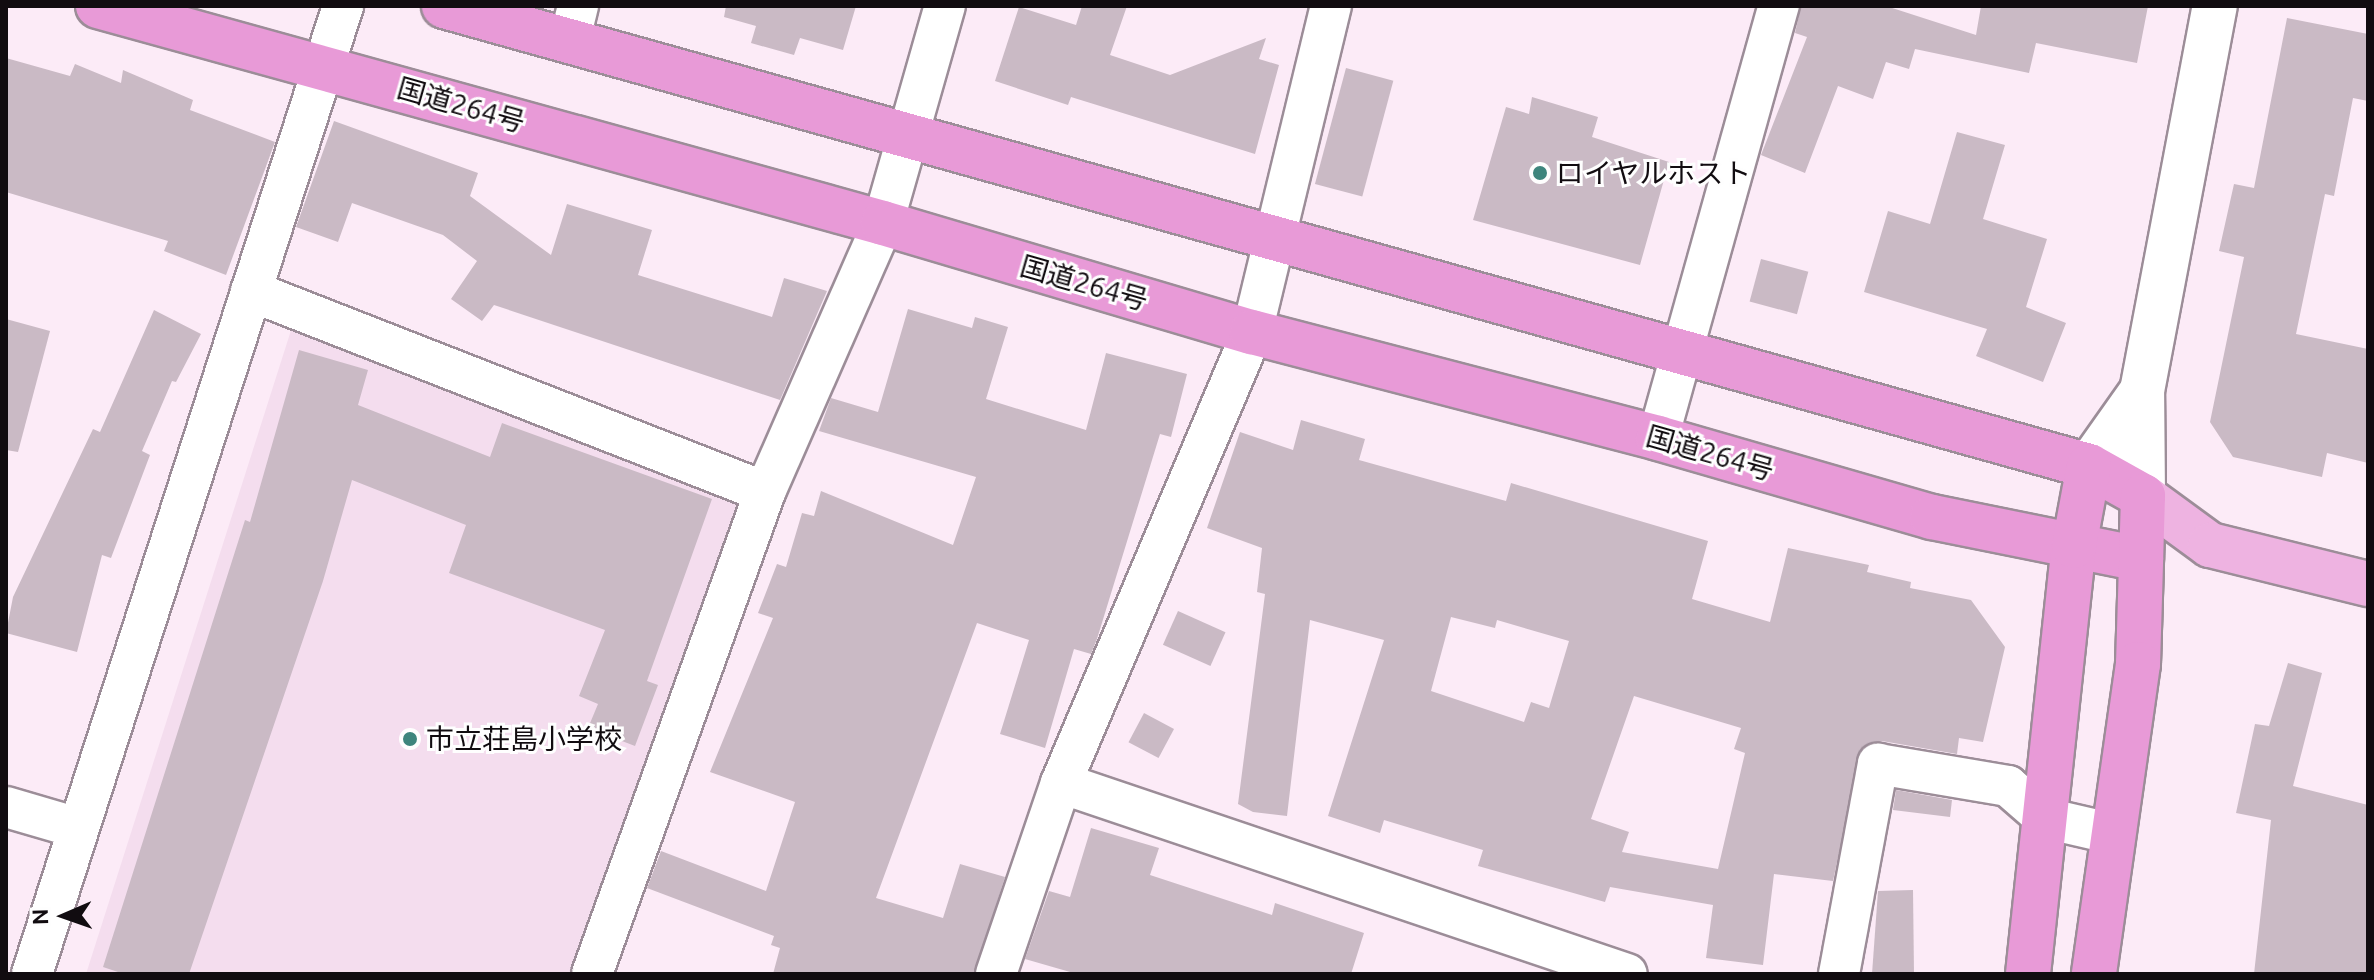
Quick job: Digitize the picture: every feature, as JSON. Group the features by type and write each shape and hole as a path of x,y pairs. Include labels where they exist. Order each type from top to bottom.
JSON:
{"highway":[{"name":"国道264号","path":"98,6 326,66 883,223 1252,332 1658,438 1932,517 2141,559"},
{"path":"444,6 574,24 907,138 2089,466 2143,496 2138,664 2094,974"},
{"path":"2028,974 2074,546 2089,466"}],"main road":[{"path":"2143,496 2210,545 2368,584"},
{"path":"2141,559 2210,545"}],"street":[{"path":"32,974 343,6"},
{"path":"592,974 765,492 883,223 945,6"},
{"path":"996,974 1061,783 1252,332 1331,6"},
{"path":"1658,438 1779,6"},
{"path":"2143,496 2142,391 2215,6"},
{"path":"251,291 765,492"},
{"path":"2089,466 2142,391"},
{"path":"1839,974 1878,764 2008,786 2045,818 2114,834"},
{"path":"1061,783 1627,974"},
{"path":"6,807 78,828"}],"shaded area":[{"name":"市立荘島小学校","path":"293,324 746,504 571,974 86,974"}],"building":[{"path":"726,6 856,6 843,50 800,38 794,55 751,43 756,26 724,17"},
{"path":"1082,6 1127,6 1110,55 1170,75 1266,38 1259,59 1279,65 1255,154 1071,97 1068,105 995,81 1019,7 1076,25"},
{"path":"1801,6 1886,6 1976,35 1981,6 2148,6 2137,63 2036,43 2029,73 1915,49 1909,69 1886,62 1873,99 1838,86 1805,173 1761,155 1807,37 1795,33"},
{"path":"2287,18 2368,34 2368,101 2353,98 2334,196 2325,194 2296,334 2368,349 2368,463 2327,453 2322,477 2233,457 2210,422 2244,257 2219,251 2234,184 2254,188"},
{"path":"6,58 70,76 75,64 121,83 123,70 193,100 190,110 275,142 226,275 164,251 168,241 6,192"},
{"path":"1346,68 1393,81 1362,197 1315,184"},
{"path":"1532,97 1598,117 1592,137 1669,162 1640,265 1473,220 1506,107 1529,114"},
{"path":"334,121 478,173 470,196 551,255 567,204 652,230 638,275 772,317 784,278 827,291 780,400 494,305 482,321 451,299 477,261 443,235 352,203 338,242 296,227"},
{"path":"1957,132 2005,145 1983,219 2047,239 2026,307 2066,323 2043,382 1976,356 1987,329 1864,292 1888,211 1930,224"},
{"path":"1761,259 1808,272 1797,314 1750,302"},
{"path":"908,309 972,328 975,317 1008,327 986,399 1086,430 1106,353 1187,374 1171,437 1160,434 1097,639 1091,654 1074,649 1045,748 1000,734 1029,640 977,623 876,898 943,918 960,864 1005,877 974,974 773,974 780,948 771,945 774,936 647,888 661,851 766,891 795,802 710,772 773,618 758,613 777,564 786,567 802,513 814,516 821,491 953,545 976,477 819,431 831,398 878,412"},
{"path":"154,310 201,334 176,382 172,381 142,451 150,455 111,558 102,555 77,652 6,633 13,597 93,429 100,432"},
{"path":"6,319 50,331 18,452 6,450"},
{"path":"299,350 368,370 358,405 490,457 502,423 712,499 647,681 658,685 635,746 588,728 598,704 579,696 605,630 449,573 466,525 352,480 323,581 189,974 124,974 103,967 245,520 250,522"},
{"path":"1301,420 1365,439 1359,460 1506,501 1511,483 1708,541 1692,599 1770,622 1788,548 1869,565 1867,572 1911,582 1910,588 1971,600 2005,647 1983,742 1959,738 1957,754 1882,741 1861,749 1833,881 1774,874 1763,965 1706,958 1713,905 1610,887 1605,902 1478,866 1483,850 1384,820 1380,833 1328,816 1384,640 1310,620 1287,816 1253,812 1238,804 1265,594 1257,592 1262,548 1207,528 1240,432 1293,450","holes":["1451,617 1495,628 1497,620 1569,641 1549,708 1531,702 1524,722 1431,691","1634,696 1741,728 1734,749 1745,753 1718,869 1622,852 1629,832 1591,819"]},
{"path":"1178,611 1226,632 1210,666 1163,645"},
{"path":"2288,663 2322,673 2293,786 2368,805 2368,974 2254,974 2271,820 2236,813 2255,724 2269,726"},
{"path":"1144,713 1174,729 1159,758 1129,742"},
{"path":"1896,790 1952,800 1950,817 1893,810"},
{"path":"1091,828 1159,848 1150,875 1272,915 1275,903 1364,933 1351,974 1077,974 1025,959 1049,891 1070,897"},
{"path":"1913,890 1914,974 1872,974 1878,891"}],"place":[{"name":"ロイヤルホスト","path":"1540,173"},
{"name":"市立荘島小学校","path":"410,739"}]}
